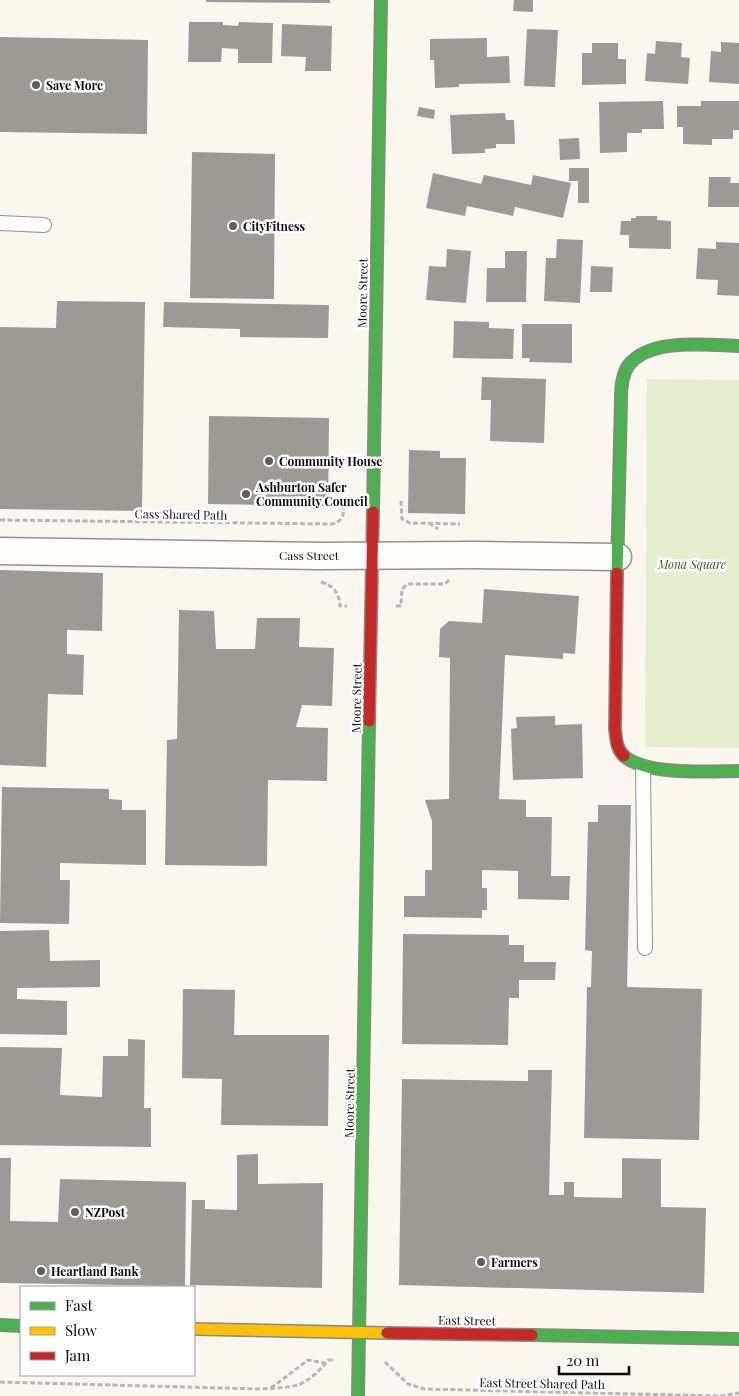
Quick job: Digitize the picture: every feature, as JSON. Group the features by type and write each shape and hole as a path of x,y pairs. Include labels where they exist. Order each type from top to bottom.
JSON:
{"street":[{"name":"Moore Street","path":"358,1396 381,0"},
{"path":"739,346 669,346 651,349 635,358 628,366 623,379 615,712 617,742 622,755 628,760 643,767 739,771"},
{"name":"Cass Street","path":"0,551 372,556 618,556"},
{"path":"0,1325 20,1326"},
{"name":"East Street","path":"195,1329 739,1339"}],"lane":[{"path":"0,223 44,225"},
{"path":"643,767 645,948"}],"path":[{"name":"Cass Shared Path","path":"0,520 332,524 337,523 342,518 344,500"},
{"path":"401,501 402,519 410,523 460,524"},
{"path":"320,572 320,582 335,590 339,597 340,606 348,606"},
{"path":"389,606 401,606 402,589 408,584 445,584 451,578"},
{"path":"0,1382 271,1388 290,1388 306,1382 317,1374 327,1362 308,1360 271,1388"},
{"name":"East Street Shared Path","path":"384,1361 408,1384 424,1389 720,1396 739,1393"}],"green space":[{"name":"Mona Square","path":"647,379 739,380 739,748 645,747"}],"building":[{"path":"206,0 330,0 330,3 206,2"},
{"path":"514,0 533,0 533,12 513,11"},
{"path":"189,22 223,22 223,25 238,26 239,22 273,23 272,63 238,63 238,49 222,48 221,62 188,62"},
{"path":"282,24 332,26 331,71 305,71 306,57 281,56"},
{"path":"527,29 558,30 555,87 524,86"},
{"path":"0,37 148,40 147,134 0,132"},
{"path":"487,38 487,57 509,56 510,83 459,84 459,87 435,88 434,60 430,60 430,39"},
{"path":"656,41 682,43 681,57 690,58 688,84 645,81 647,53 655,54"},
{"path":"721,42 739,43 739,84 709,82 711,51 721,52"},
{"path":"592,43 618,43 618,59 626,59 626,84 582,85 582,53 592,53"},
{"path":"663,101 664,129 642,129 642,133 627,133 627,152 600,153 599,102"},
{"path":"701,101 739,101 739,130 733,130 733,139 712,139 712,145 683,144 683,127 677,127 677,106 701,106"},
{"path":"419,107 435,110 434,119 417,116"},
{"path":"505,113 506,120 514,120 515,144 496,144 496,148 485,149 485,153 452,154 450,115"},
{"path":"579,138 580,159 560,160 559,139"},
{"name":"CityFitness","path":"192,152 275,154 274,299 190,298"},
{"path":"569,168 589,168 589,203 578,203 578,181 569,181"},
{"path":"433,173 481,184 484,175 531,185 533,175 571,183 563,218 515,207 513,216 467,206 465,216 426,208"},
{"path":"709,177 731,177 730,183 739,183 739,207 708,207"},
{"path":"636,216 657,216 657,220 671,221 671,249 629,248 629,235 620,235 621,221 631,221 631,218 636,218"},
{"path":"557,239 583,240 580,303 544,301 546,258 556,258"},
{"path":"716,242 739,243 739,296 717,295 718,280 696,279 698,248 716,249"},
{"path":"447,249 471,251 466,303 426,300 429,266 446,267"},
{"path":"505,251 527,251 526,302 486,302 487,268 505,268"},
{"path":"591,266 613,267 612,292 590,292"},
{"path":"57,301 145,302 142,511 0,509 0,327 56,328"},
{"path":"164,302 329,305 328,338 240,337 240,329 163,327"},
{"path":"454,321 489,322 489,328 514,329 513,359 453,358"},
{"path":"522,324 572,324 572,363 529,362 530,358 522,358"},
{"path":"482,377 546,379 544,443 490,441 491,400 481,400"},
{"name":"Community House","path":"209,416 329,418 328,506 208,504"},
{"path":"409,450 440,451 440,458 466,458 465,514 408,513"},
{"path":"0,570 103,573 102,631 67,630 67,654 84,655 83,695 48,694 46,767 0,765"},
{"path":"484,589 579,596 575,654 563,653 563,659 505,655 499,799 526,800 526,817 552,817 551,876 570,876 569,900 518,899 518,871 482,870 482,888 487,888 487,910 482,910 482,918 404,917 404,896 425,896 425,870 432,870 432,821 425,800 449,799 450,658 439,657 440,629 449,621 482,623"},
{"path":"179,610 214,611 216,649 255,649 257,618 300,618 299,647 334,648 332,706 302,705 296,727 328,728 327,781 268,780 267,866 165,865 167,740 177,739"},
{"path":"555,716 555,725 582,724 583,778 513,780 511,729 517,728 516,717"},
{"path":"2,787 109,789 109,799 122,800 122,810 146,810 146,865 60,863 60,880 70,880 69,924 0,923"},
{"path":"598,805 631,805 627,987 702,989 699,1140 584,1138 587,987 591,987 592,951 585,950 588,822 598,822"},
{"path":"49,930 50,961 100,960 100,987 17,988 17,999 67,1001 67,1035 0,1034 0,931"},
{"path":"403,934 509,935 509,945 524,945 524,962 556,962 555,980 519,980 519,998 509,998 508,1045 402,1044"},
{"path":"183,989 235,990 234,1035 329,1035 328,1126 221,1125 222,1079 182,1078"},
{"path":"128,1039 145,1040 144,1108 151,1108 151,1147 0,1145 0,1047 62,1048 60,1095 102,1097 103,1056 128,1056"},
{"path":"528,1070 552,1070 549,1195 564,1195 564,1182 574,1182 574,1197 622,1198 622,1158 661,1159 661,1207 706,1208 704,1293 399,1285 402,1079 528,1081"},
{"path":"258,1154 258,1184 323,1183 322,1288 190,1285 192,1200 205,1200 205,1209 237,1210 237,1155"},
{"path":"0,1158 11,1158 10,1221 58,1222 60,1179 186,1182 185,1286 0,1283"}],"traffic: fast":[{"path":"373,512 381,0"},
{"path":"617,573 621,395 624,373 628,366 638,357 664,347 696,344 739,346"},
{"path":"358,1396 369,721"},
{"path":"624,756 647,767 663,770 695,772 739,771"},
{"path":"0,1325 20,1326"},
{"path":"532,1335 739,1339"}],"traffic: slow":[{"path":"195,1329 387,1333"}],"traffic: jam":[{"path":"369,721 373,512"},
{"path":"617,573 615,728 618,746 624,756"},
{"path":"387,1333 532,1335"}],"place":[{"name":"Save More","path":"36,85"},
{"name":"CityFitness","path":"233,226"},
{"name":"Community House","path":"269,461"},
{"name":"Ashburton Safer Community Council","path":"246,494"},
{"name":"NZPost","path":"75,1212"},
{"name":"Farmers","path":"481,1262"},
{"name":"Heartland Bank","path":"41,1271"}]}
